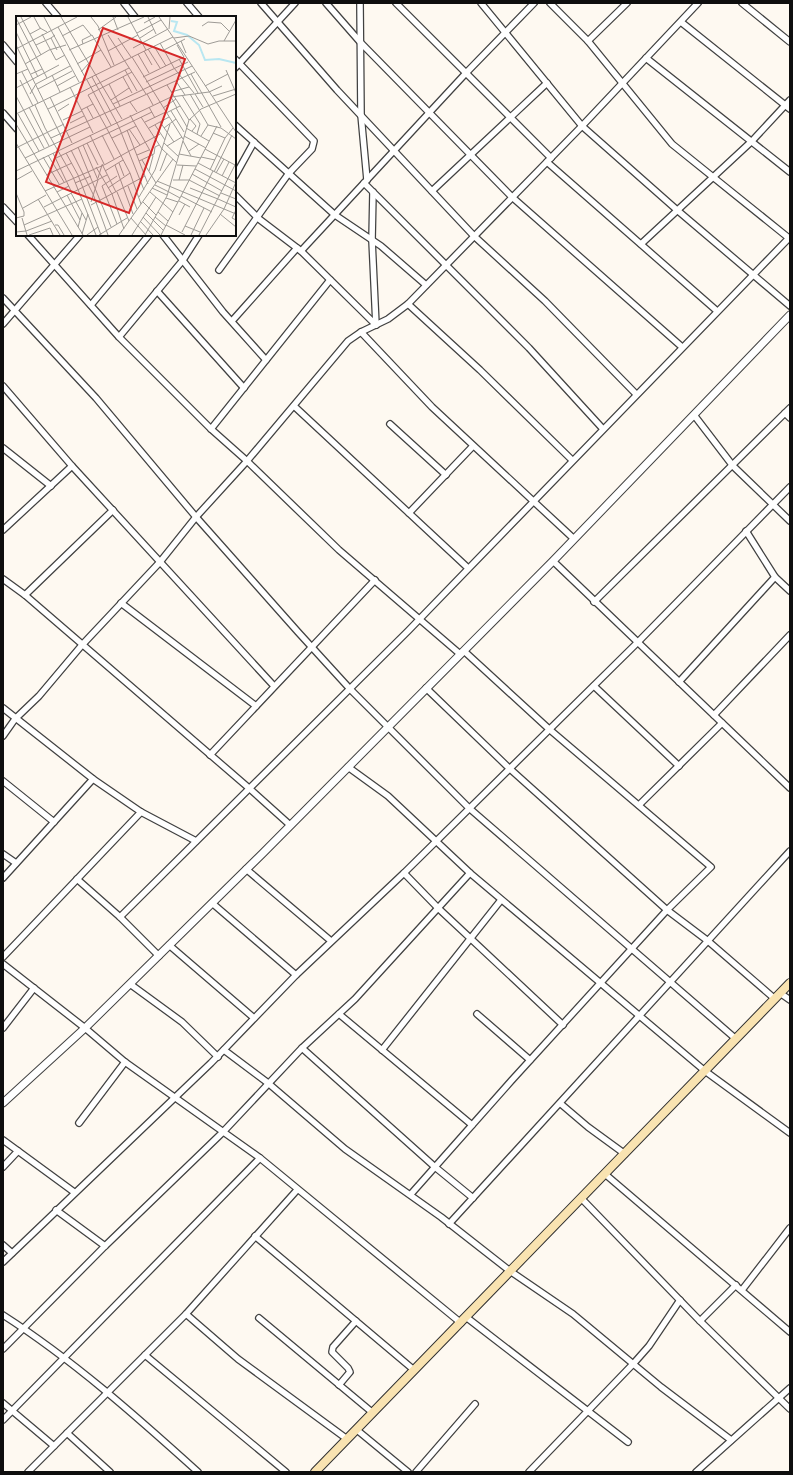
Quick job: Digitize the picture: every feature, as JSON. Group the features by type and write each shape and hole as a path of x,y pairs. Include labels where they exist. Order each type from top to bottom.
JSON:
{"main road":[{"path":"315,1472 790,983"}],"street":[{"path":"46,3 57,16"},
{"path":"124,3 134,16"},
{"path":"187,3 198,16"},
{"path":"261,3 361,115 474,236 545,301 636,394"},
{"path":"219,270 289,173 312,149 314,141 236,64 295,3"},
{"path":"326,3 361,43 428,113 512,197 682,347"},
{"path":"360,3 361,115 366,181 373,192 445,266 529,348 603,429"},
{"path":"396,3 510,118 549,160 717,311"},
{"path":"481,3 582,126 677,210 790,306"},
{"path":"232,321 299,250 335,215 428,113 534,3"},
{"path":"120,917 420,618 636,394 789,239 672,144 588,41 550,3"},
{"path":"588,41 627,3"},
{"path":"3,736 15,719 39,696 82,645 160,562 196,517 247,461 348,342 361,332 376,325 408,304 582,126 698,3"},
{"path":"742,3 790,42"},
{"path":"681,22 788,107"},
{"path":"3,45 16,61"},
{"path":"646,58 790,172"},
{"path":"432,191 547,83"},
{"path":"641,244 788,107 790,100"},
{"path":"3,113 16,129"},
{"path":"236,126 335,215 372,240 426,285"},
{"path":"236,174 254,142"},
{"path":"373,192 372,240 376,325"},
{"path":"236,196 257,217 299,250 376,325"},
{"path":"3,207 16,221"},
{"path":"29,236 119,337 211,429 247,461 339,550 462,652 549,729 711,867 667,910 633,950 530,1060 411,1194"},
{"path":"3,324 79,236"},
{"path":"91,305 148,236"},
{"path":"164,236 232,321 266,360"},
{"path":"119,337 183,260 198,236"},
{"path":"211,429 330,280"},
{"path":"157,291 244,388"},
{"path":"3,298 96,398 196,517 311,646 350,688 468,808 736,1039"},
{"path":"408,304 480,370 572,460"},
{"path":"4,1101 86,1028 348,768 553,561 573,538 790,315"},
{"path":"361,332 432,407 573,538"},
{"path":"3,386 72,466 274,686"},
{"path":"294,406 468,568"},
{"path":"594,602 790,408"},
{"path":"785,413 790,418"},
{"path":"694,415 733,466 790,521"},
{"path":"390,424 446,475"},
{"path":"409,513 473,446"},
{"path":"3,448 51,486"},
{"path":"3,530 72,466"},
{"path":"3,1262 74,1192 218,1057 296,975 404,873 468,808 594,686 790,487"},
{"path":"25,595 113,510"},
{"path":"746,531 775,577 790,592"},
{"path":"553,561 594,602 638,642 790,788"},
{"path":"679,682 775,577"},
{"path":"3,579 25,595 290,825"},
{"path":"210,755 311,646 375,580"},
{"path":"121,603 256,706"},
{"path":"714,715 790,635"},
{"path":"594,686 679,766"},
{"path":"426,688 509,768 667,910 777,996 790,1000"},
{"path":"3,708 15,719 93,779 141,812 196,841"},
{"path":"639,805 722,723"},
{"path":"348,768 388,796 435,841 501,900 705,1071 790,1133"},
{"path":"3,878 93,779"},
{"path":"3,781 54,822"},
{"path":"3,957 141,812"},
{"path":"450,1224 790,851"},
{"path":"3,854 16,864"},
{"path":"246,869 332,941"},
{"path":"404,873 438,908 563,1025"},
{"path":"3,1349 105,1246 223,1132 302,1048 339,1014 470,873"},
{"path":"77,879 120,917 159,956"},
{"path":"382,1050 501,900"},
{"path":"212,903 296,975"},
{"path":"170,945 254,1018"},
{"path":"3,964 86,1028 125,1062 260,1158 297,1190 464,1320 628,1442"},
{"path":"130,984 182,1022 218,1057"},
{"path":"3,1028 34,988"},
{"path":"339,1014 472,1125"},
{"path":"477,1014 530,1060"},
{"path":"302,1048 435,1167 473,1198"},
{"path":"224,1050 268,1083 345,1149 411,1194 510,1271 573,1314 634,1363 661,1387 731,1440"},
{"path":"79,1123 125,1062"},
{"path":"561,1104 588,1127 625,1154"},
{"path":"3,1140 74,1192"},
{"path":"3,1167 18,1151"},
{"path":"3,1420 260,1158"},
{"path":"605,1174 736,1284 790,1332"},
{"path":"28,1472 186,1314 297,1190"},
{"path":"581,1198 700,1321 790,1409"},
{"path":"56,1210 105,1246"},
{"path":"742,1290 790,1228"},
{"path":"255,1236 414,1370"},
{"path":"3,1245 12,1253"},
{"path":"700,1321 736,1284"},
{"path":"529,1472 588,1412 649,1346 680,1300"},
{"path":"186,1314 238,1359 347,1440"},
{"path":"3,1315 24,1328 107,1392 198,1472"},
{"path":"259,1318 373,1413"},
{"path":"339,1385 350,1372 332,1352 333,1347 356,1321"},
{"path":"145,1355 286,1472"},
{"path":"696,1472 790,1388"},
{"path":"3,1402 54,1446"},
{"path":"416,1472 475,1404"},
{"path":"357,1430 408,1472"},
{"path":"67,1433 110,1472"}]}
